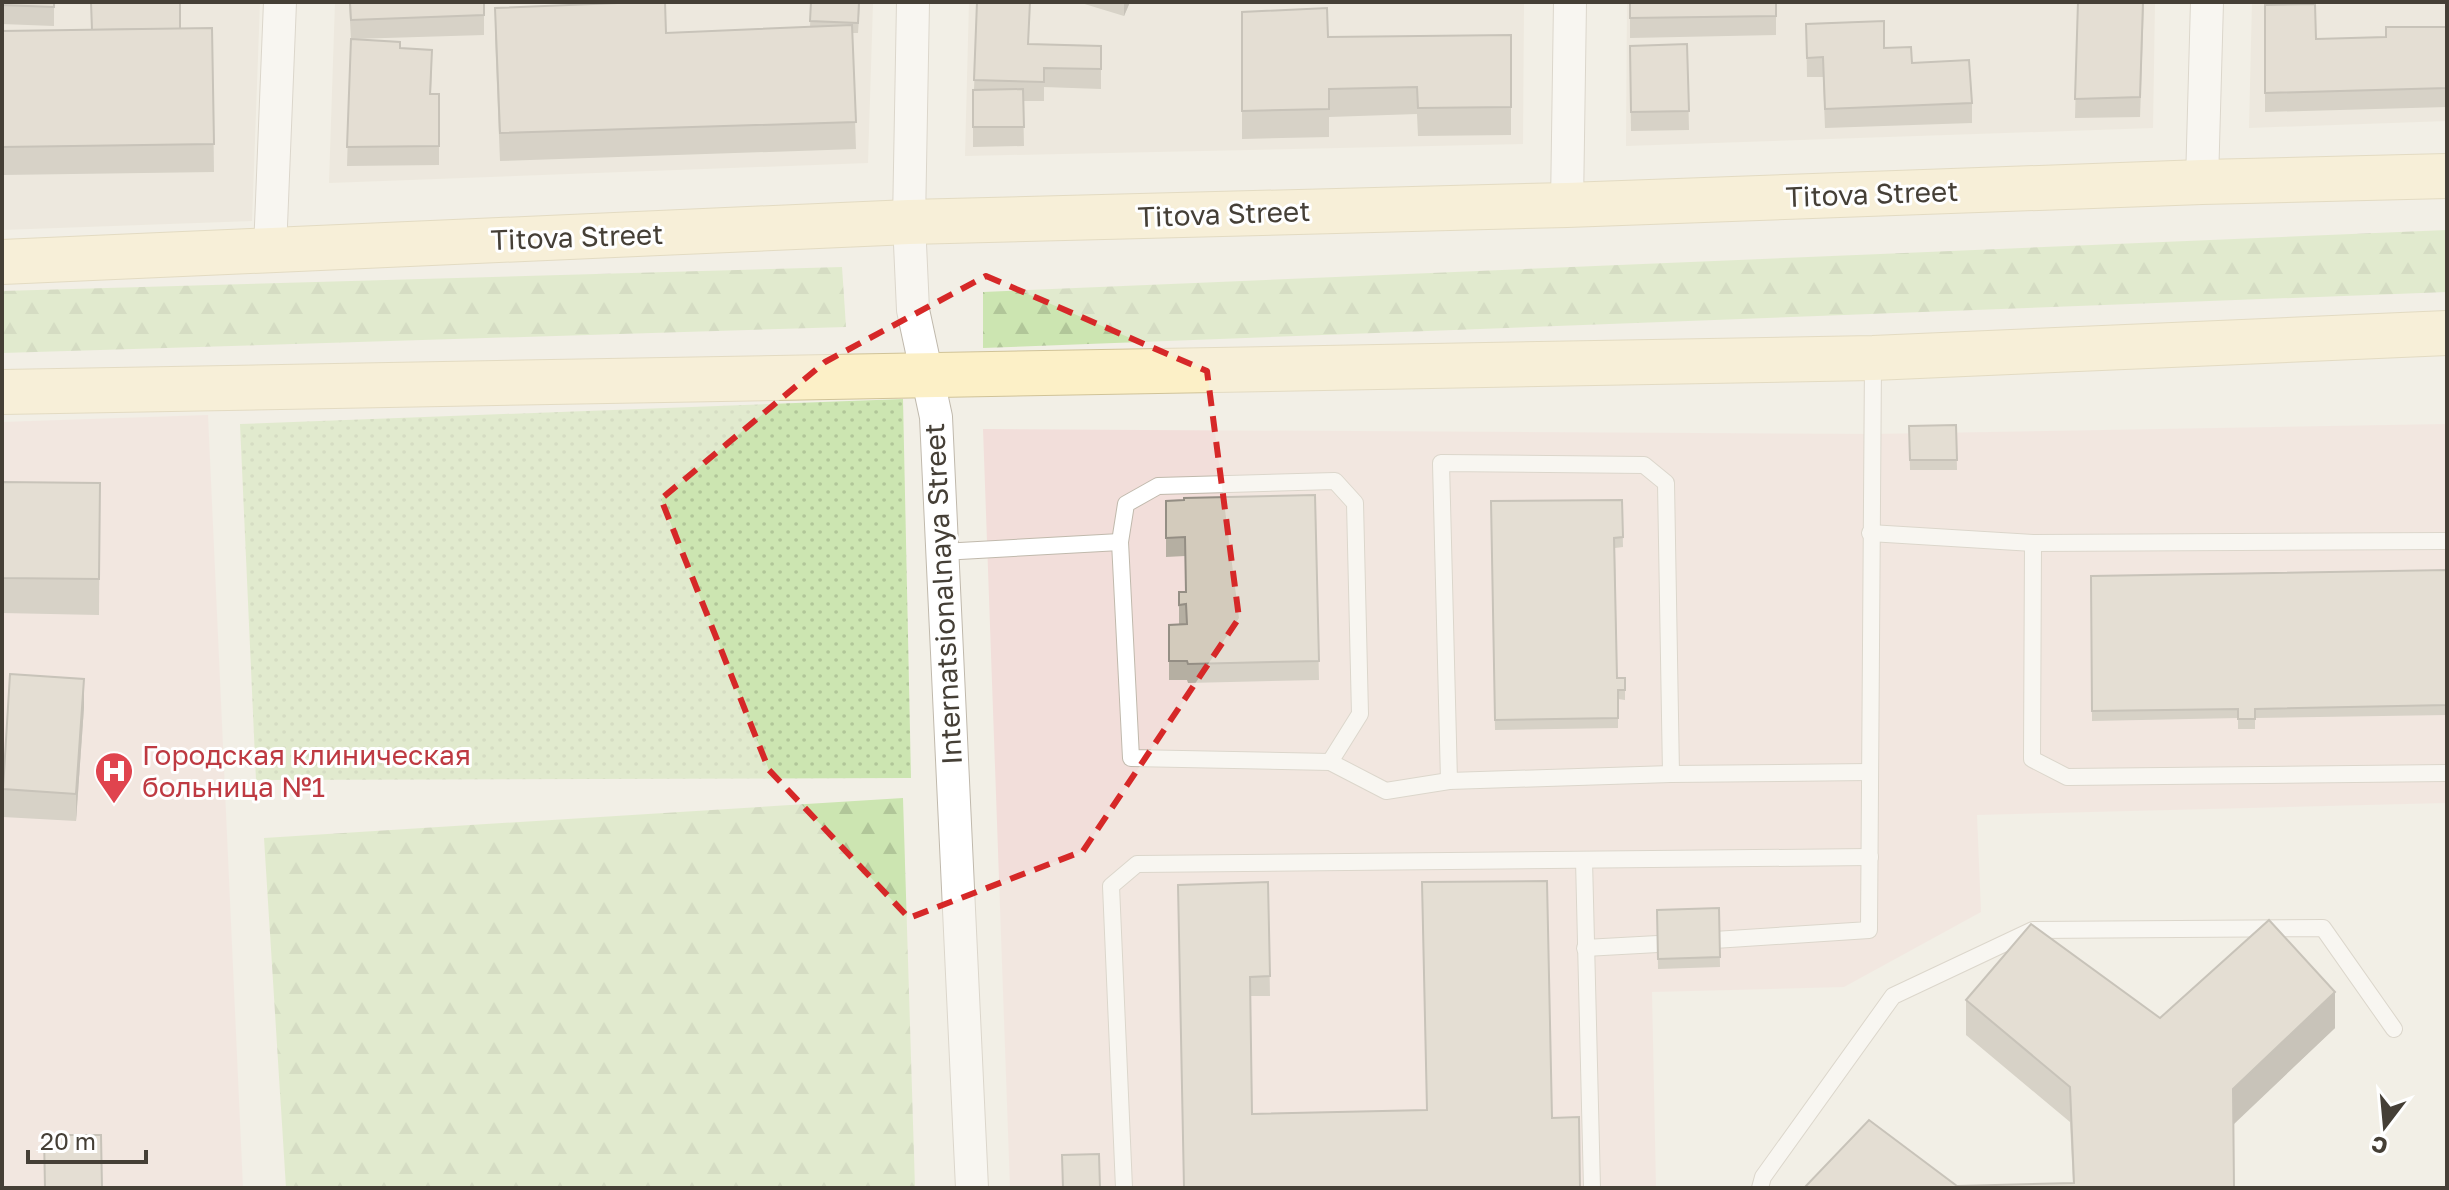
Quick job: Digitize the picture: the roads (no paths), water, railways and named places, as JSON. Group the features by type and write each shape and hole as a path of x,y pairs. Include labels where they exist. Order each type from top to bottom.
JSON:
{"street":[{"path":"270,250 280,2"},
{"name":"Internatsionalnaya Street","path":"913,2 909,222 913,310 936,417 972,1188"},
{"path":"1567,205 1570,2"},
{"path":"2202,182 2207,2"},
{"name":"Titova Street","path":"2,262 909,222 1567,205 2447,176"},
{"path":"2,392 1873,358 2447,333"}],"lane":[{"path":"1585,948 1869,930 1873,358"},
{"path":"1449,781 1441,463 1644,465 1666,483 1671,774"},
{"path":"1330,762 1360,714 1355,503 1335,481 1158,486 1126,504 1120,542 1131,758 1330,762 1386,791 1449,781 1870,772"},
{"path":"1870,533 2033,543 2447,541"},
{"path":"942,552 1120,542"},
{"path":"2033,543 2032,759 2067,777 2447,773"},
{"path":"1124,1188 1111,886 1137,864 1870,857"},
{"path":"1584,860 1592,1188"},
{"path":"1760,1188 1763,1177 1893,996 2033,930 2323,928 2394,1029"}],"place":[{"name":"Городская клиническая больница №1","path":"114,805"}]}
